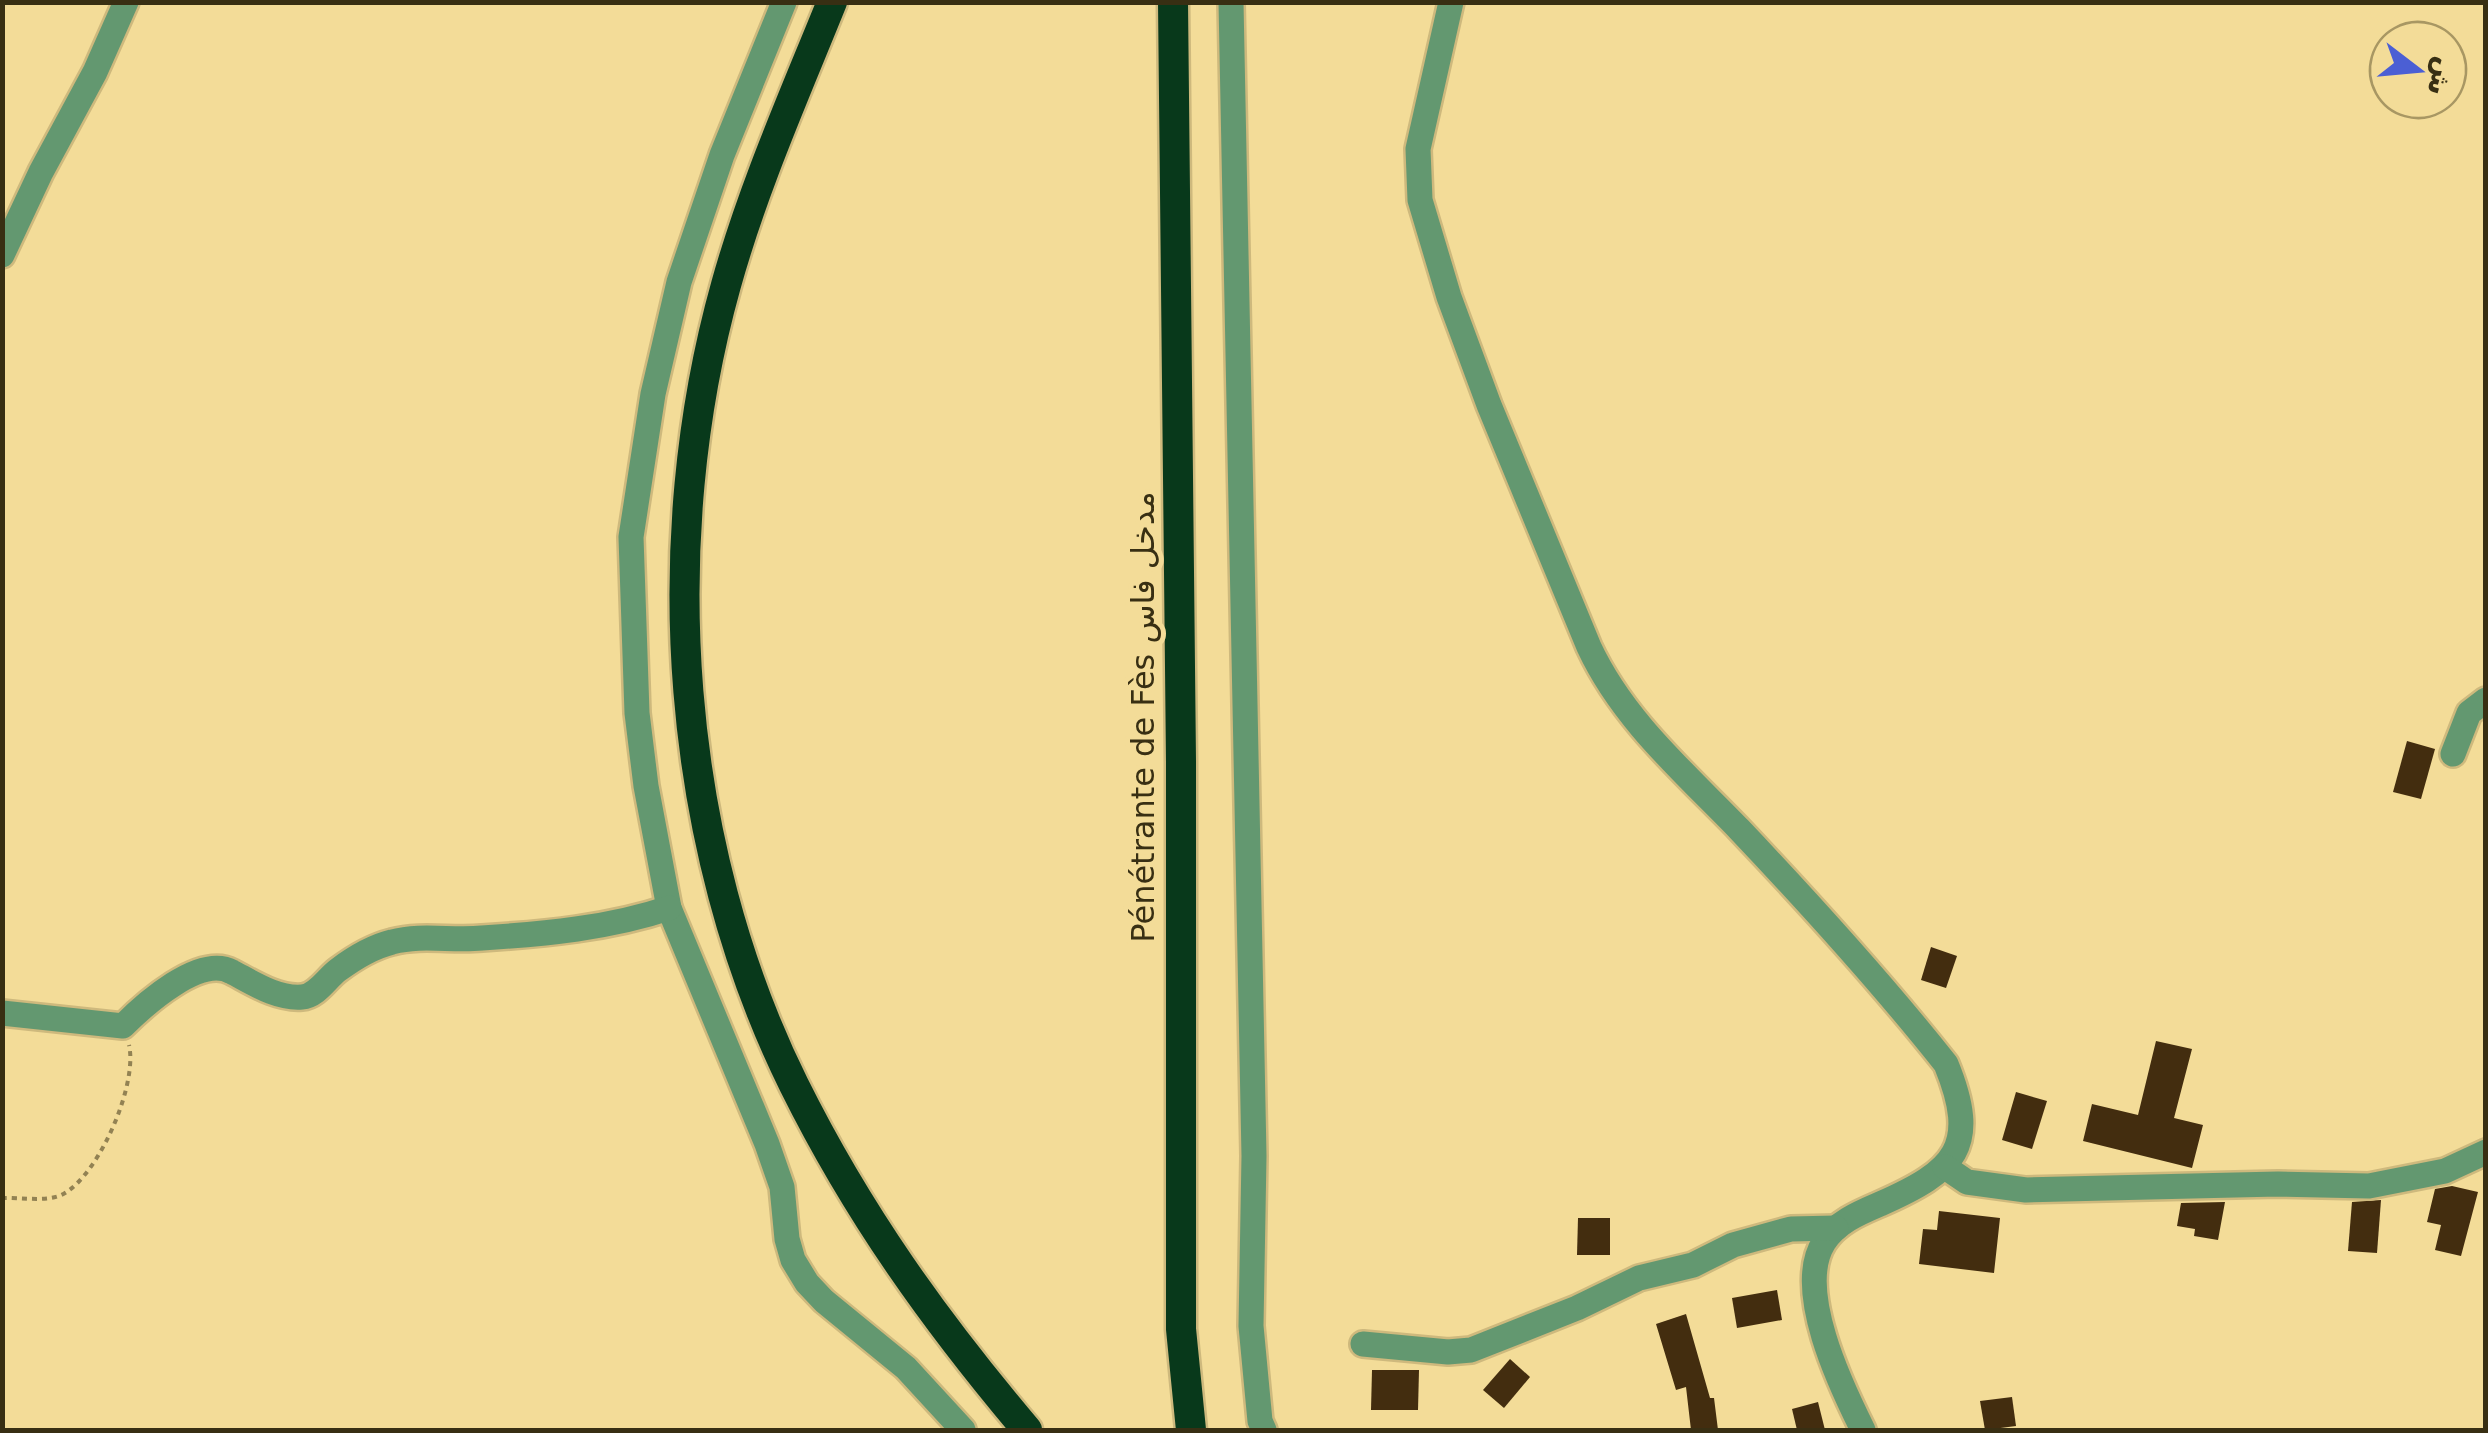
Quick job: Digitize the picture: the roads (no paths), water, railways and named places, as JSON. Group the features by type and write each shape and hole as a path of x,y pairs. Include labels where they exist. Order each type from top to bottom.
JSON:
{"highway":[{"path":"832,2 750,209 725,287 702,393 685,534 686,648 692,732 725,900 792,1082 844,1179 900,1268 954,1344 1027,1430"},
{"name":"Pénétrante de Fès مدخل فاس","path":"1173,2 1181,762 1180,1310 1191,1430"}],"street":[{"path":"2,255 126,2"},
{"path":"784,2 722,155 679,282 640,465 632,537 637,713 646,786 670,908 767,1144 782,1187 789,1248 799,1270 838,1314 906,1368 963,1430"},
{"path":"1231,2 1254,1156 1251,1326 1264,1430"},
{"path":"1451,2 1418,149 1420,200 1448,297 1540,534 1602,675 1631,716 1831,927 1946,1064 1961,1111 1954,1151 1945,1167 1926,1184 1855,1214 1823,1243 1816,1261 1818,1309 1842,1387 1863,1430"},
{"path":"2453,754 2469,714 2486,700"},
{"path":"2,1013 94,1026 123,1026 177,982 213,967 229,970 252,985 301,997 312,994 350,961 394,941 527,934 621,922 670,908"},
{"path":"1945,1167 1966,1182 2026,1190 2278,1184 2347,1187 2423,1177 2486,1152"},
{"path":"1363,1344 1448,1352 1470,1350 1639,1278 1692,1265 1752,1239 1791,1229 1836,1228"}]}
